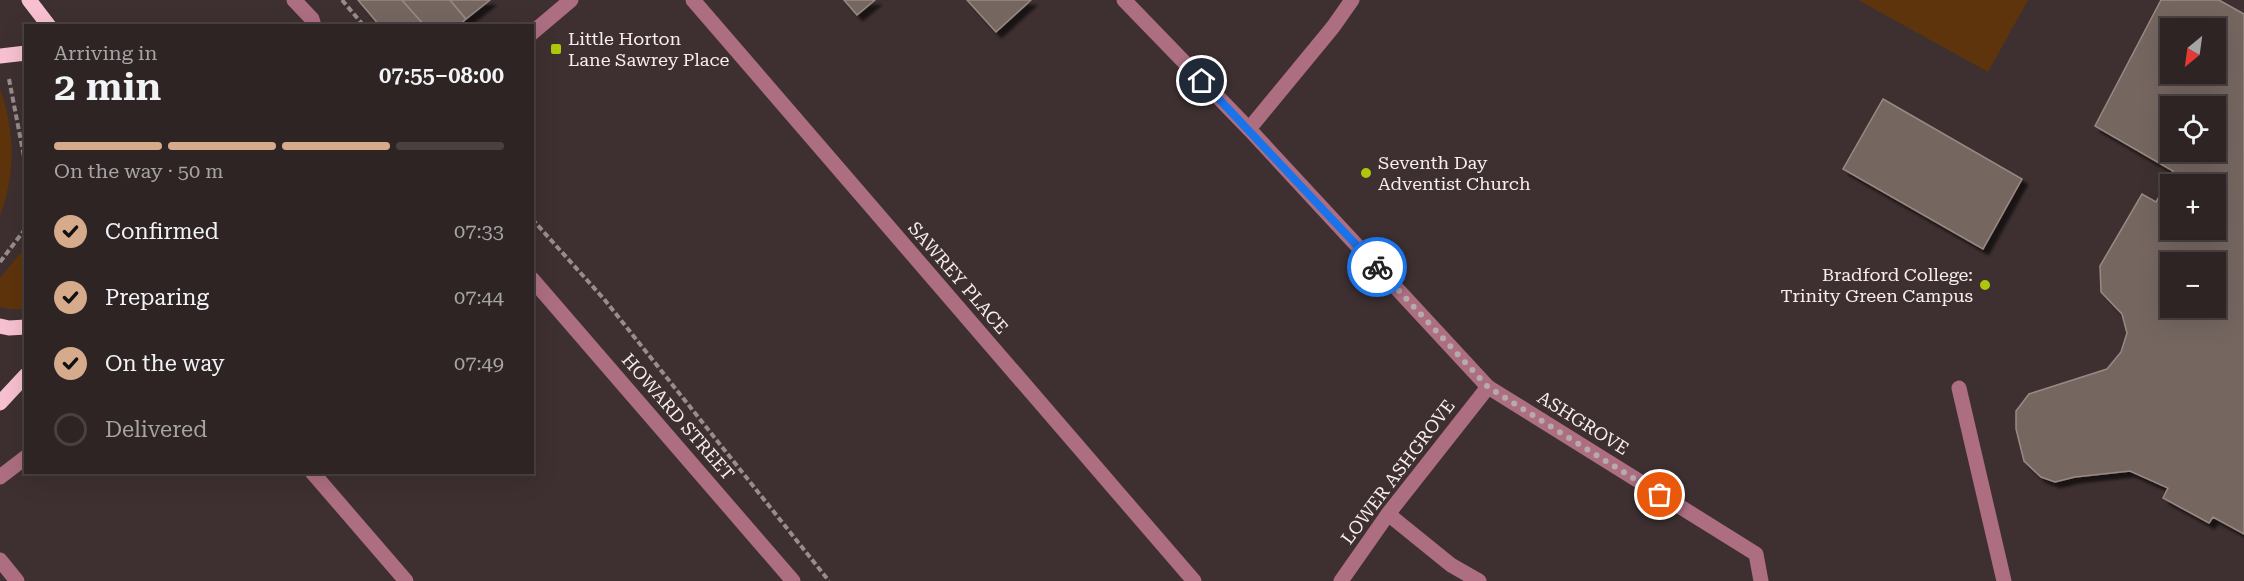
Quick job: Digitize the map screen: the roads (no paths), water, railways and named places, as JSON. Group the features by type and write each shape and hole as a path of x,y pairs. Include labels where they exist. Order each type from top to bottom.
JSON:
{"main road":[{"path":"29,0 47,24"},
{"path":"2,55 24,53"},
{"path":"0,326 24,327"},
{"path":"0,403 24,377"}],"street":[{"path":"294,0 312,19 313,24"},
{"path":"534,31 571,0"},
{"name":"SAWREY PLACE","path":"693,0 1194,581"},
{"name":"ASHGROVE","path":"1124,0 1249,129 1488,387 1756,554 1761,581"},
{"path":"1249,129 1333,27 1352,0"},
{"name":"HOWARD STREET","path":"534,281 793,581"},
{"name":"LOWER ASHGROVE","path":"1341,581 1388,514 1488,387"},
{"path":"1959,388 2004,581"},
{"path":"0,477 24,459"},
{"path":"314,474 406,581"},
{"path":"1388,514 1451,565 1479,581"},
{"path":"0,561 18,581"}],"place":[{"name":"Little Horton Lane Sawrey Place","path":"556,49"},
{"name":"Seventh Day Adventist Church","path":"1366,173"},
{"name":"Bradford College: Trinity Green Campus","path":"1985,285"}]}
